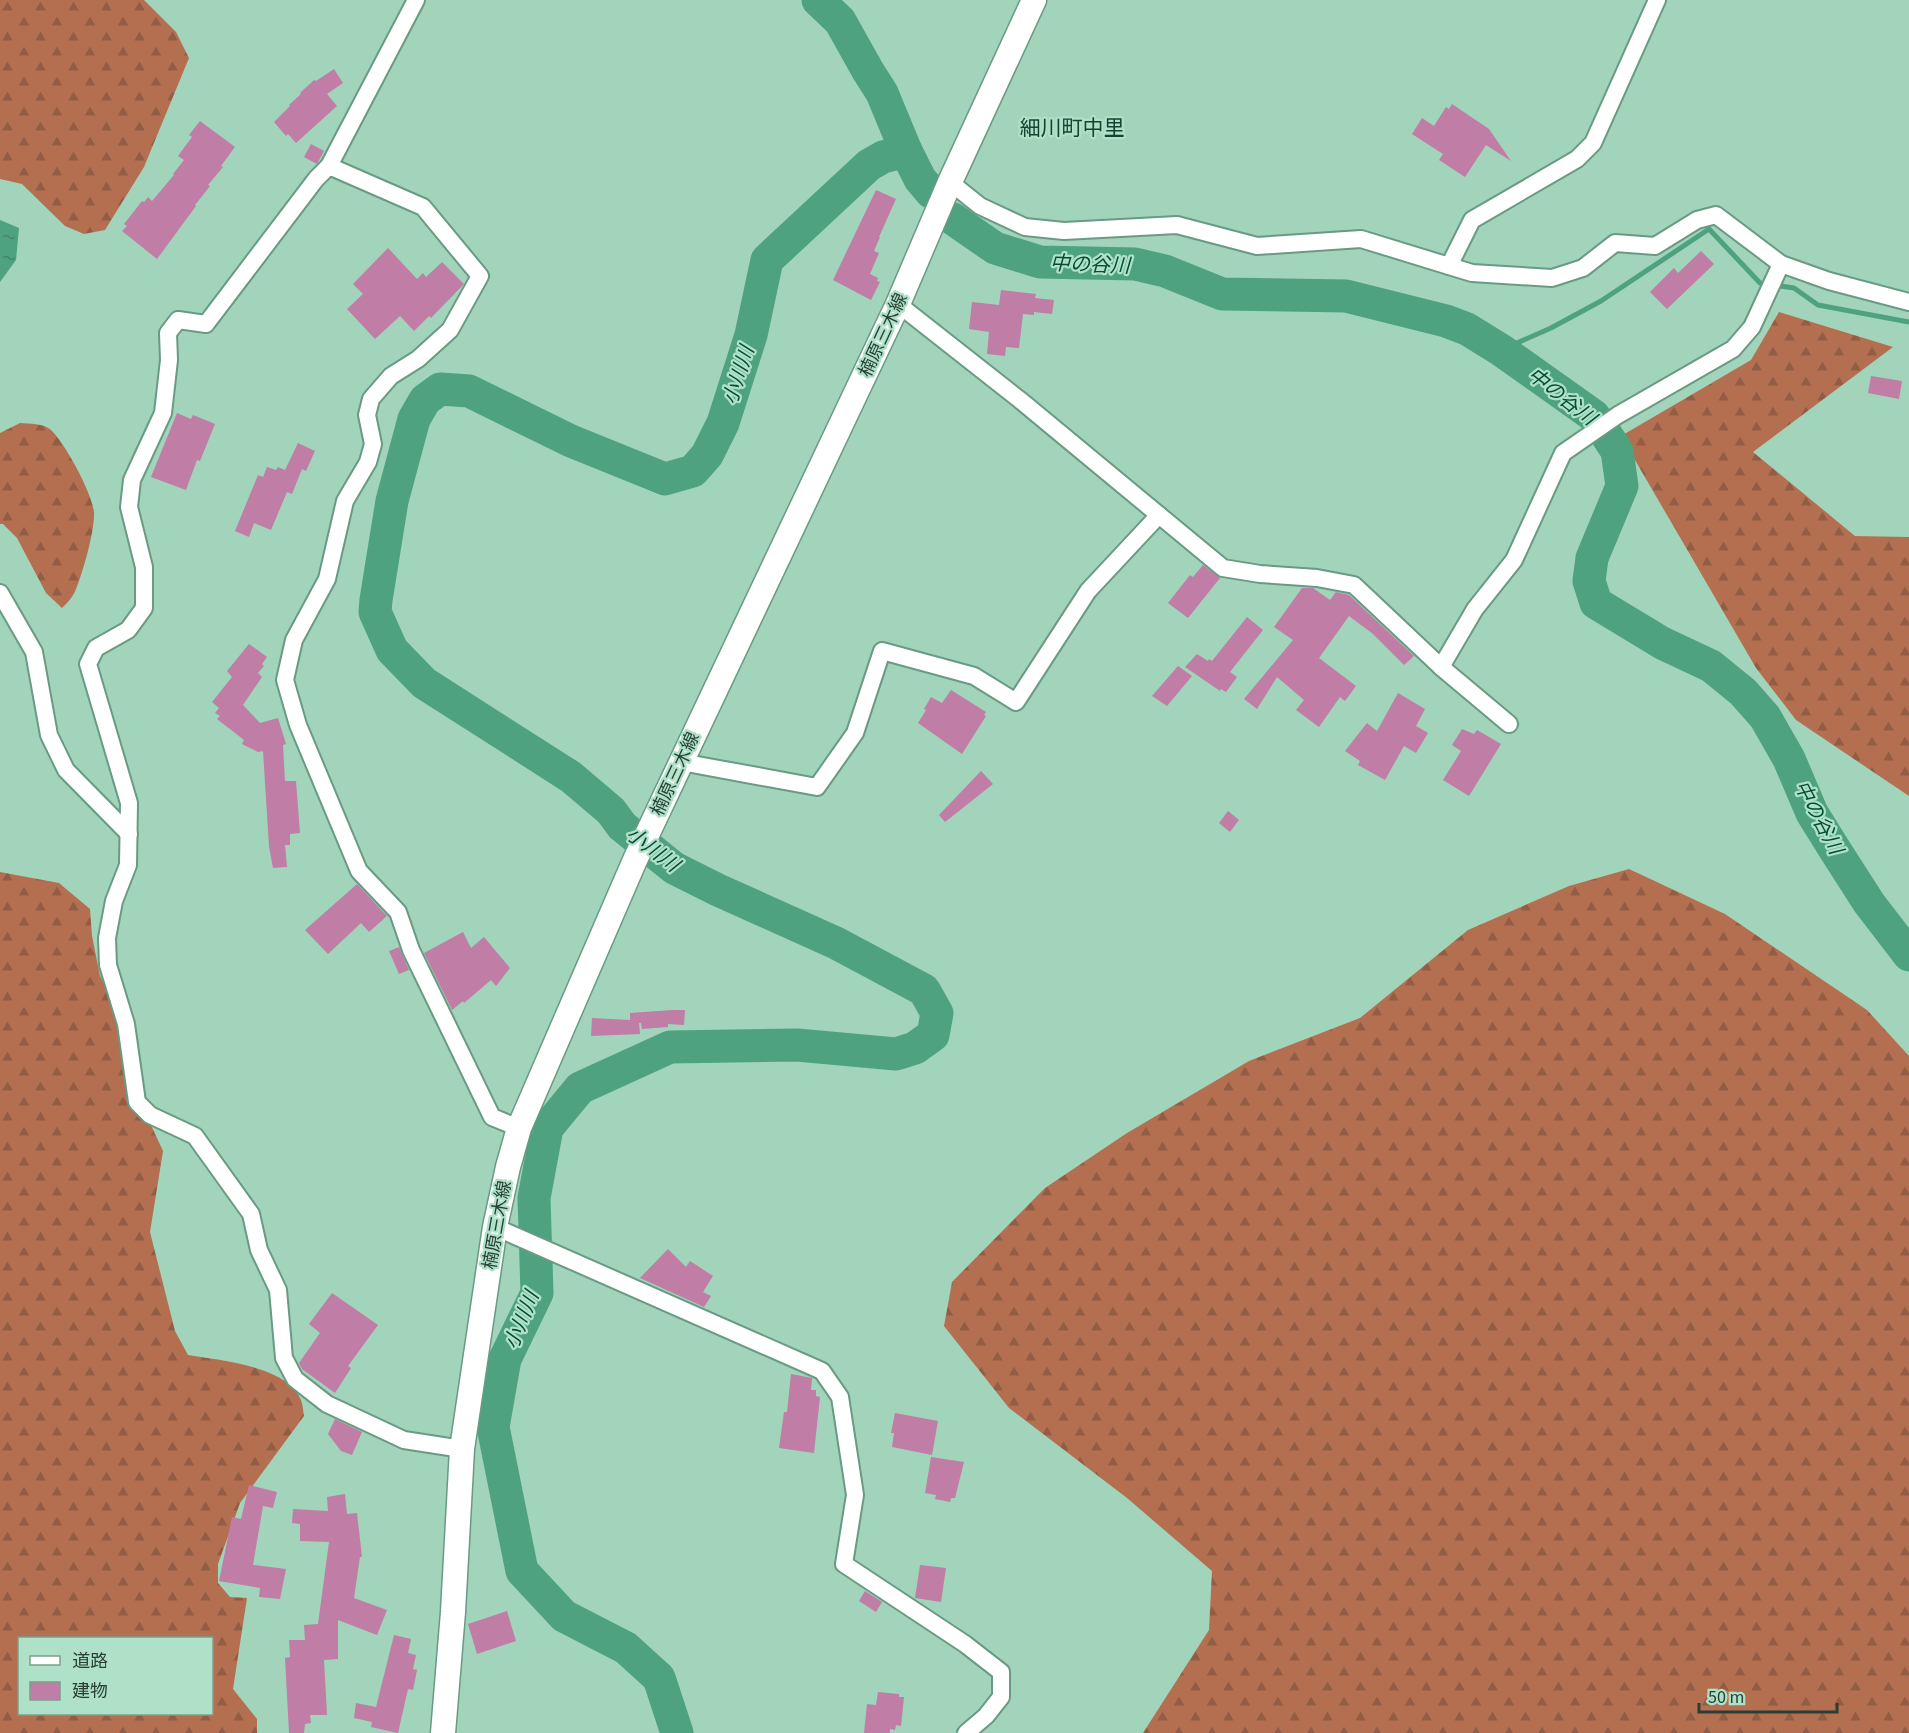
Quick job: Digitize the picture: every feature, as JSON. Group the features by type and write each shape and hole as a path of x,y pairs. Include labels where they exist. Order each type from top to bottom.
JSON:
{"main road":[{"name":"楠原三木線","path":"443,1733 453,1612 462,1449 495,1227 507,1167 519,1128 635,860 898,304 950,182 1034,0"}],"street":[{"path":"416,0 329,166 316,179 206,324 178,320 168,333 169,360 163,413 132,480 129,507 144,567 144,608 128,630 96,648 88,663 129,803 128,865 114,901 107,938 108,965 126,1024 137,1102 150,1114 195,1136 251,1214 259,1250 278,1290 284,1358 295,1379 327,1404 404,1440 462,1449"},
{"path":"1449,266 1472,220 1577,159 1593,143 1657,0"},
{"path":"329,166 423,207 480,276 450,330 418,359 391,376 371,399 367,415 373,444 368,462 345,501 327,579 294,640 285,680 298,725 359,871 399,912 411,950 492,1117 519,1128"},
{"path":"950,182 980,206 1025,227 1064,231 1178,225 1257,246 1361,239 1472,273 1551,278 1583,268 1615,243 1655,246 1697,220 1716,215 1779,268 1909,302"},
{"path":"1441,667 1475,609 1514,560 1563,453 1618,415 1733,349 1752,327 1779,268"},
{"path":"898,304 1020,400 1223,568 1260,574 1317,578 1354,585 1441,667 1509,724"},
{"path":"681,762 817,787 855,733 882,651 974,676 1016,702 1088,591 1159,515"},
{"path":"0,593 34,652 49,735 66,770 129,834"},
{"path":"495,1227 518,1235 576,1263 822,1371 840,1397 855,1495 844,1564 965,1644 1001,1672 1001,1696 986,1716 966,1733"}],"green space":[{"path":"0,0 144,0 176,32 189,58 144,167 105,230 84,234 65,226 22,184 0,179"},
{"path":"1779,312 1893,347 1753,452 1855,536 1909,537 1909,796 1796,720 1756,668 1621,436 1751,360"},
{"path":"20,423 40,425 48,428 57,436 83,481 94,512 91,540 79,582 75,592 62,608 46,593 17,538 3,524 0,524 0,433"},
{"path":"1629,869 1725,914 1867,1010 1909,1056 1909,1733 1143,1733 1209,1630 1212,1571 1127,1498 1009,1408 944,1326 952,1282 1045,1188 1127,1133 1249,1061 1360,1018 1468,930 1569,886"},
{"path":"0,872 59,883 90,909 92,936 100,976 120,1011 137,1095 163,1151 150,1232 175,1331 188,1355 233,1362 267,1372 281,1378 300,1398 304,1416 240,1503 218,1564 218,1583 230,1597 247,1598 233,1689 257,1719 257,1733 0,1733"}],"water":[{"path":"0,220 19,228 16,260 0,282"}],"building":[{"path":"334,69 343,83 327,94 337,106 296,143 288,134 286,136 274,122 314,80 316,81"},
{"path":"1452,104 1489,129 1511,161 1486,145 1465,177 1439,160 1443,154 1412,134 1422,118 1434,126 1446,107 1449,109"},
{"path":"200,121 235,147 157,259 122,231 127,226 124,224 142,201 144,202 148,197 152,201 174,175 184,160 178,156 192,137 189,135"},
{"path":"311,144 324,151 317,164 304,157"},
{"path":"876,190 896,199 874,251 879,253 870,274 878,278 877,281 880,282 871,300 833,280"},
{"path":"388,248 417,279 423,273 426,277 442,262 464,284 431,318 429,316 414,331 400,316 375,339 347,309 363,294 353,284"},
{"path":"1701,251 1714,264 1667,309 1650,292 1674,268 1678,273"},
{"path":"1001,290 1036,294 1035,298 1054,300 1052,314 1034,312 1034,315 1023,314 1019,348 1006,347 1005,356 987,354 989,332 969,329 972,302 999,305"},
{"path":"1871,376 1902,381 1899,399 1868,393"},
{"path":"177,413 191,419 193,415 215,424 200,461 197,460 186,490 151,477"},
{"path":"298,443 315,451 306,471 302,469 292,494 287,492 271,530 254,523 249,537 235,531 258,475 263,477 267,467 276,470 278,467 285,470"},
{"path":"1203,565 1220,578 1188,618 1168,603 1190,575 1193,577"},
{"path":"1302,588 1313,588 1330,600 1336,592 1349,595 1414,656 1404,665 1373,634 1349,616 1319,658 1356,686 1345,701 1340,697 1319,727 1296,710 1304,700 1277,677 1257,709 1244,699 1293,640 1274,627"},
{"path":"1247,617 1263,630 1230,672 1237,677 1226,692 1221,689 1220,691 1185,667 1197,654 1212,661"},
{"path":"249,644 267,657 258,673 262,677 243,705 260,723 278,718 286,744 283,745 285,781 296,781 300,833 290,834 290,845 285,845 287,867 273,868 269,846 263,751 258,752 242,744 244,740 217,719 220,716 215,713 219,708 212,702 232,677 227,671"},
{"path":"1178,666 1192,676 1167,706 1152,696"},
{"path":"951,690 986,712 984,715 986,716 962,754 918,723 931,697 942,703"},
{"path":"1398,693 1425,709 1416,726 1428,733 1416,753 1404,746 1385,780 1358,765 1360,761 1345,751 1367,723 1377,731"},
{"path":"1462,729 1474,734 1477,730 1501,744 1469,796 1443,780 1461,751 1452,745"},
{"path":"981,771 993,784 945,822 939,815"},
{"path":"1228,811 1239,820 1230,832 1219,823"},
{"path":"357,884 387,916 369,932 361,923 328,954 305,930"},
{"path":"463,932 471,948 484,937 510,968 496,986 491,980 452,1010 424,953"},
{"path":"399,947 409,970 399,974 389,951"},
{"path":"685,1010 684,1025 668,1024 668,1027 642,1029 639,1023 640,1034 591,1036 592,1018 630,1020 630,1013"},
{"path":"668,1249 686,1267 690,1261 713,1276 703,1292 711,1296 704,1307 640,1278"},
{"path":"332,1293 378,1325 348,1366 351,1368 335,1393 302,1369 299,1363 320,1333 309,1324"},
{"path":"791,1374 812,1378 811,1390 816,1390 816,1396 820,1397 814,1453 779,1448 784,1412 787,1412"},
{"path":"895,1413 938,1421 932,1455 892,1447 894,1433 891,1433"},
{"path":"335,1419 362,1432 352,1455 341,1451 328,1434"},
{"path":"931,1457 964,1462 955,1498 951,1498 950,1502 935,1499 936,1495 925,1493"},
{"path":"249,1485 277,1492 273,1508 263,1506 253,1565 286,1569 280,1599 259,1597 260,1588 219,1581 232,1517 241,1519"},
{"path":"345,1494 347,1514 357,1513 362,1557 360,1557 354,1598 387,1610 377,1635 338,1620 338,1659 324,1660 327,1715 310,1715 311,1723 305,1724 304,1733 289,1733 285,1658 290,1657 289,1640 305,1640 304,1625 318,1624 329,1542 300,1541 300,1524 292,1523 293,1509 328,1511 327,1497"},
{"path":"920,1565 946,1568 941,1602 915,1598"},
{"path":"865,1591 882,1602 876,1612 859,1601"},
{"path":"507,1611 516,1641 477,1654 468,1624"},
{"path":"394,1635 411,1639 408,1653 416,1655 413,1669 417,1670 413,1690 408,1689 398,1733 371,1727 372,1722 354,1718 356,1703 376,1707"},
{"path":"878,1692 899,1694 899,1697 904,1697 901,1726 896,1725 895,1730 890,1729 890,1733 864,1733 867,1704 876,1705"}],"waterway":[{"name":"小川川","path":"677,1733 659,1678 626,1648 564,1616 522,1571 493,1427 505,1359 537,1293 534,1198 547,1128 580,1088 670,1047 797,1045 896,1054 915,1048 933,1035 937,1013 924,990 836,943 674,868 622,826 611,811 571,777 424,683 392,650 375,612 392,501 414,419 425,400 440,389 469,391 571,441 665,479 693,471 707,455 723,423 751,335 767,260 869,165 883,157 906,151 882,93 840,21 818,0"},
{"name":"中の谷川","path":"906,151 920,179 931,192"},
{"name":"中の谷川","path":"953,219 995,248 1040,262 1135,264 1165,271 1222,294 1346,296 1446,321 1467,329 1501,350 1594,416 1617,451 1622,486 1592,558 1589,581 1596,603 1662,643 1711,666 1743,692 1765,717 1789,759 1812,813 1835,850 1869,903 1909,955"},
{"path":"1501,350 1551,328 1601,301 1709,229 1760,283 1794,288 1818,305 1909,322"}],"district":[{"name":"細川町中里","path":"1072,128"}]}
